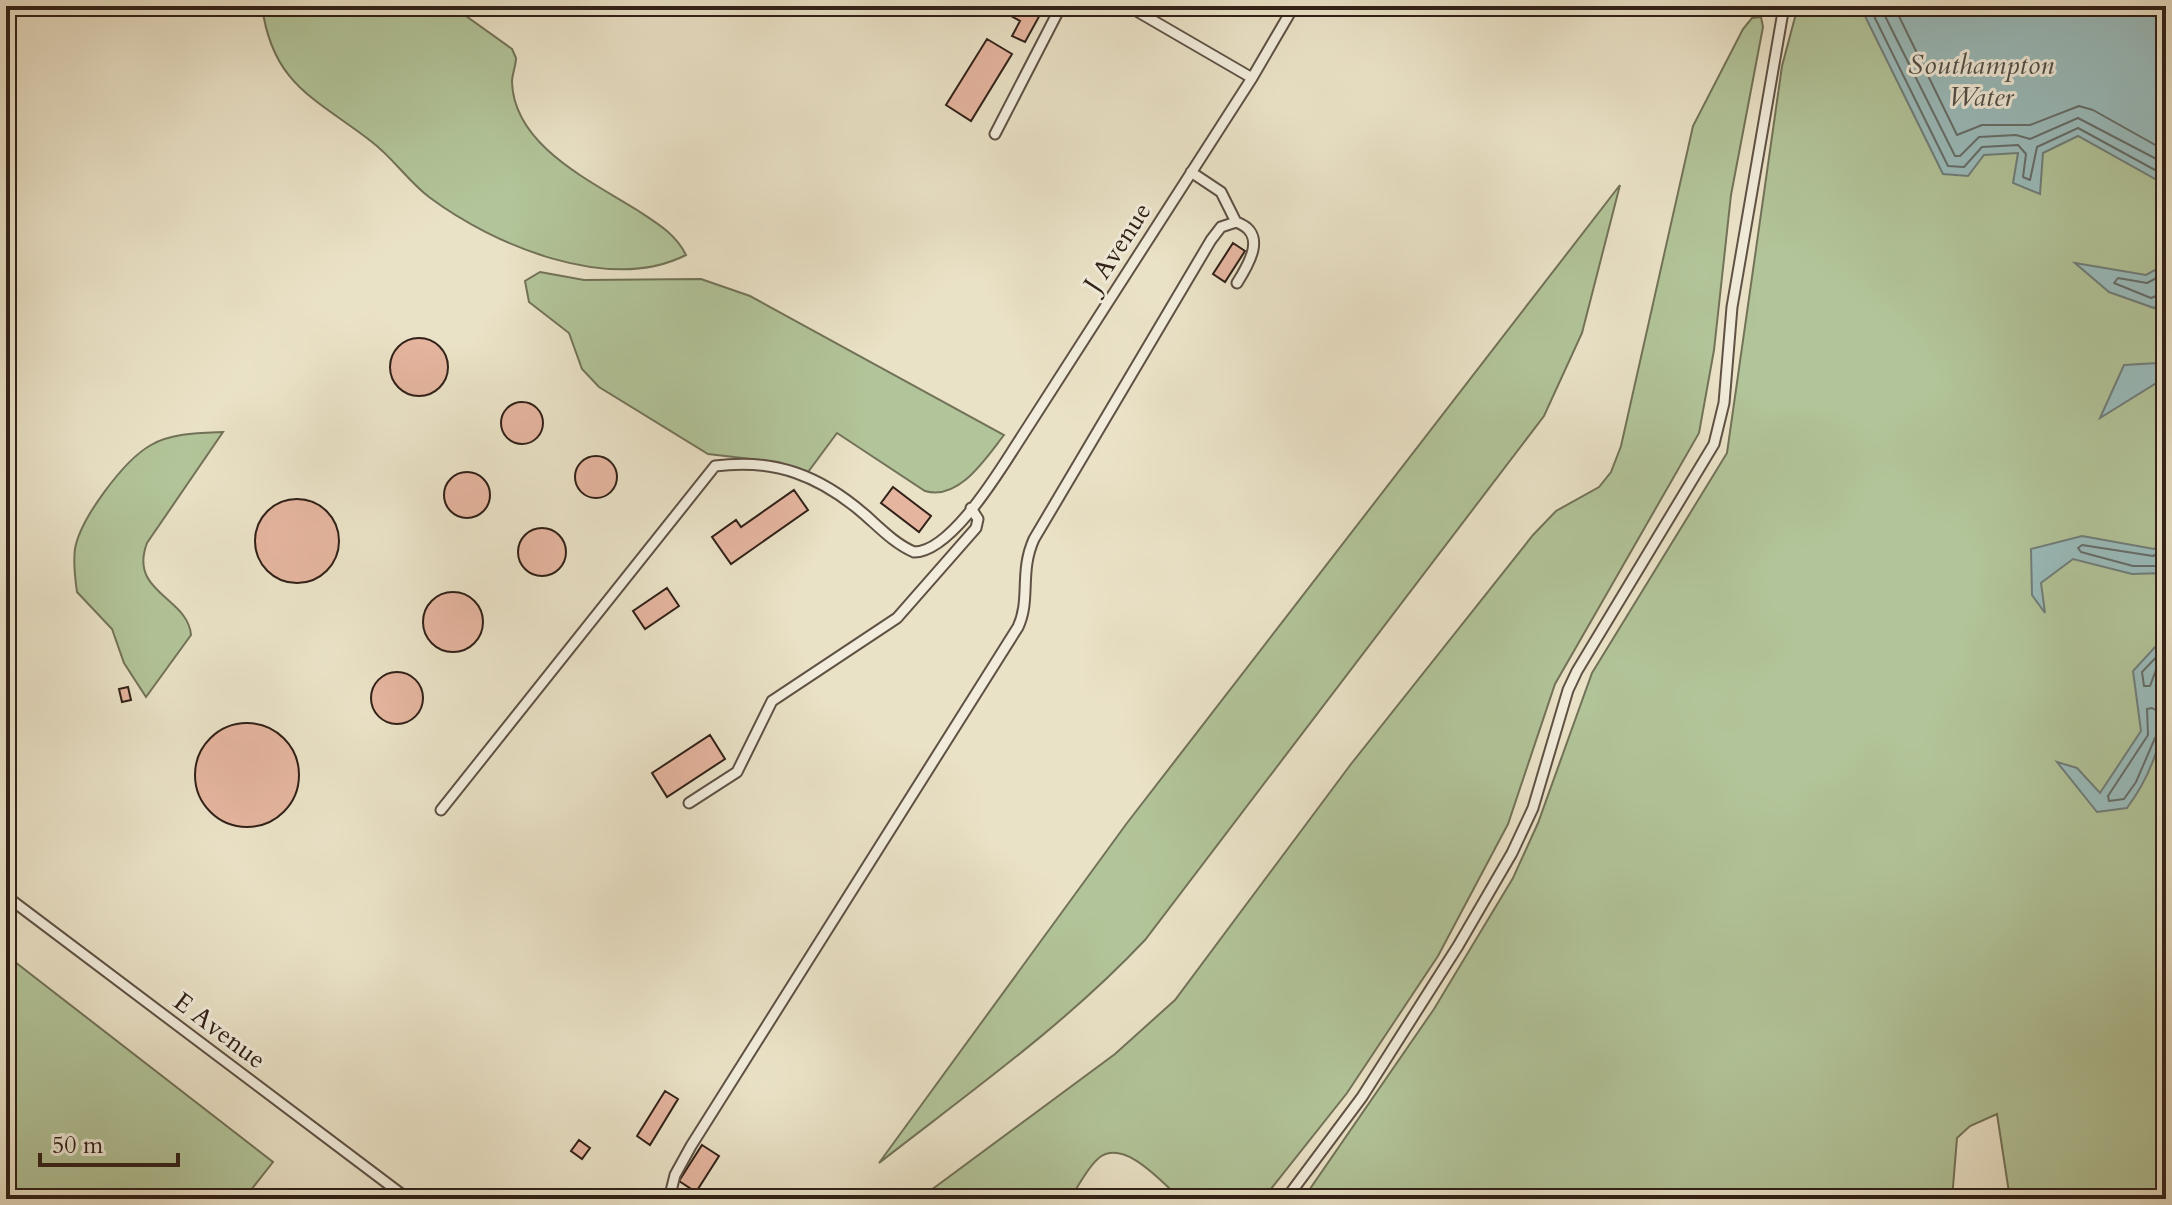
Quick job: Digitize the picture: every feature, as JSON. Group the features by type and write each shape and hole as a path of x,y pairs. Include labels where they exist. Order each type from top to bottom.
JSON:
{"lane":[{"path":"995,134 1061,6"},
{"path":"1128,6 1252,78"},
{"name":"J Avenue","path":"441,810 715,466 776,466 805,474 831,488 896,542 914,552 922,552 941,540 971,508 1015,447 1252,78 1294,6"},
{"path":"1286,1199 1362,1097 1505,864 1533,808 1577,671 1714,444 1724,403 1732,307 1784,6"},
{"path":"1191,172 1221,192 1236,222 1246,227 1254,240 1252,257 1237,283"},
{"path":"669,1199 675,1175 691,1146 1018,627 1025,606 1024,567 1034,539 1211,240 1221,227 1236,222"},
{"path":"689,803 737,772 772,701 897,618 976,528 978,519 971,508"},
{"name":"E Avenue","path":"6,896 408,1199"}],"green space":[{"path":"262,6 452,6 512,49 516,58 512,82 516,105 540,143 578,174 659,224 677,241 686,255 655,266 622,269 588,266 553,259 518,247 455,215 421,191 372,142 300,88 276,55 267,33"},
{"path":"1798,6 2166,6 2166,1199 2010,1199 1997,1114 1970,1126 1957,1138 1952,1199 1303,1199 1434,1009 1513,878 1538,823 1592,673 1727,453 1782,66"},
{"path":"1761,17 1763,27 1731,195 1714,350 1699,433 1555,684 1508,824 1438,956 1347,1093 1263,1199 1181,1199 1132,1158 1110,1153 1091,1166 1070,1199 919,1199 1115,1054 1175,1000 1351,764 1533,535 1556,511 1599,487 1611,472 1621,446 1693,126 1743,29 1752,18"},
{"path":"1620,185 1582,333 1544,416 1145,940 1050,1029 879,1163 1127,823"},
{"path":"540,272 584,280 701,279 750,296 1004,435 960,484 937,492 925,491 837,433 808,472 778,462 708,454 599,387 582,369 569,333 529,302 525,281"},
{"path":"223,432 147,543 143,560 145,573 180,612 191,635 146,697 124,663 112,629 77,592 75,549 94,507 116,477 140,453 168,438"},
{"path":"6,955 273,1162 244,1199 6,1199"}],"water":[{"name":"Southampton Water","path":"1860,6 2166,6 2166,185 2078,136 2043,153 2040,194 2013,183 2018,153 1984,155 1968,176 1943,174"},
{"path":"2075,263 2146,275 2166,264 2166,298 2154,308 2109,292"},
{"path":"2166,350 2166,389 2155,384 2100,418 2124,365 2158,363"},
{"path":"2082,536 2154,549 2166,539 2166,573 2132,574 2073,559 2041,583 2045,613 2032,595 2031,549"},
{"path":"2166,635 2166,676 2160,676 2157,700 2161,726 2155,755 2127,808 2097,812 2057,762 2077,768 2100,793 2141,731 2133,671"}],"building":[{"path":"1007,6 1028,6 1041,13 1025,42 1012,36 1020,21 1004,12"},
{"path":"987,39 1012,54 971,121 946,105"},
{"path":"1233,243 1245,251 1225,282 1213,274"},
{"path":"12,280 16,293 6,295 6,281"},
{"path":"419,338 430,340 439,347 446,356 446,378 439,387 430,394 419,396 408,394 399,387 392,378 390,367 392,356 399,347 408,340"},
{"path":"522,402 537,408 543,423 537,438 522,444 507,438 501,423 507,408"},
{"path":"596,456 611,462 617,477 611,492 596,498 581,492 575,477 581,462"},
{"path":"467,472 483,479 490,495 483,511 467,518 451,511 444,495 451,479"},
{"path":"893,487 931,516 919,532 881,503"},
{"path":"794,490 808,510 731,564 712,537 736,520 741,527"},
{"path":"297,499 313,502 327,511 336,525 339,541 336,557 327,571 313,580 297,583 281,580 267,571 258,557 255,541 258,525 267,511 281,502"},
{"path":"542,528 559,535 566,552 559,569 542,576 525,569 518,552 525,535"},
{"path":"667,588 679,606 645,629 633,611"},
{"path":"453,592 465,594 474,601 481,610 481,634 474,643 465,650 453,652 441,650 432,643 425,634 423,622 425,610 432,601 441,594"},
{"path":"397,672 416,679 423,698 416,717 397,724 378,717 371,698 378,679"},
{"path":"128,687 131,700 122,702 119,689"},
{"path":"247,723 267,727 284,738 295,755 299,775 295,795 284,812 267,823 247,827 227,823 210,812 199,795 195,775 199,755 210,738 227,727"},
{"path":"710,735 725,759 667,797 652,773"},
{"path":"665,1091 678,1099 650,1145 637,1136"},
{"path":"579,1140 590,1148 582,1159 571,1151"},
{"path":"702,1145 719,1156 696,1192 679,1181"}]}
